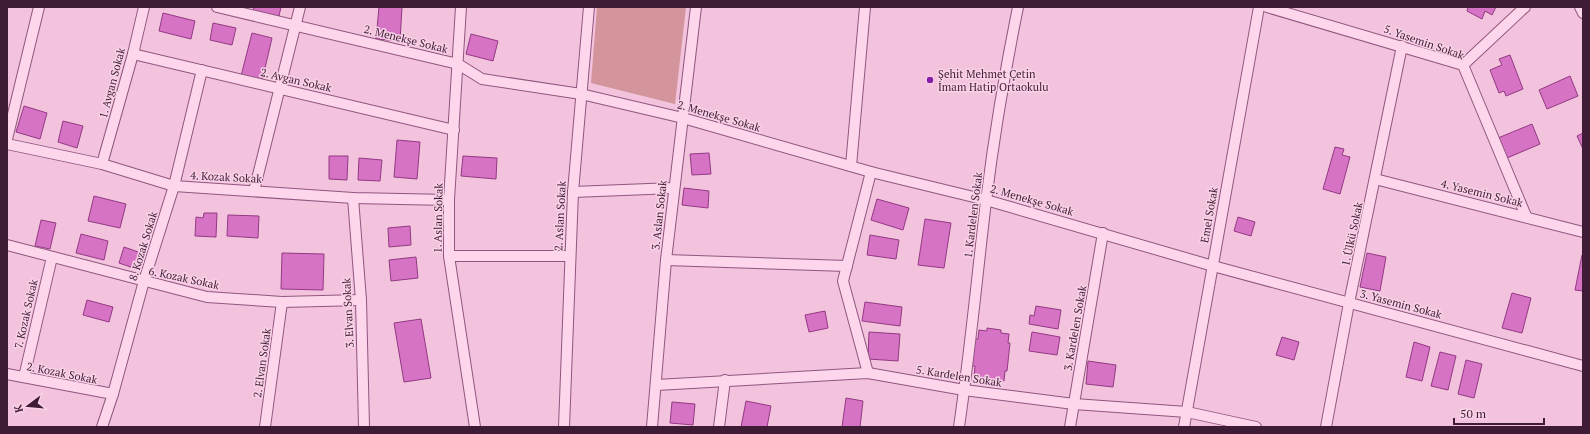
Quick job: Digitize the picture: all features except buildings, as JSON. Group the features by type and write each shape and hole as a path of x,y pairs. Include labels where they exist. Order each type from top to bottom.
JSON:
{"street":[{"path":"7,139 39,7"},
{"name":"1. Avgan Sokak","path":"102,164 133,54 144,7"},
{"name":"2. Menekşe Sokak","path":"217,7 458,64 482,79 581,94 683,118 871,172 986,200 1212,266"},
{"path":"254,191 300,7"},
{"name":"1. Aslan Sokak","path":"461,7 449,200 449,256 475,427"},
{"name":"2. Aslan Sokak","path":"564,427 573,192 589,7"},
{"name":"3. Aslan Sokak","path":"652,427 666,260 696,7"},
{"path":"851,166 865,7"},
{"name":"1. Kardelen Sokak","path":"959,427 986,200 1003,85 1018,7"},
{"name":"Emel Sokak","path":"1184,427 1259,7"},
{"name":"5. Yasemin Sokak","path":"1267,7 1463,65 1526,216"},
{"path":"1463,65 1525,7"},
{"path":"1580,7 1583,13"},
{"name":"1. Ülkü Sokak","path":"1326,427 1349,303 1376,179 1402,46"},
{"name":"2. Avgan Sokak","path":"133,54 454,130"},
{"name":"8. Kozak Sokak","path":"102,427 144,281 174,186 202,70"},
{"name":"4. Kozak Sokak","path":"7,144 102,164 174,186 353,198 449,200"},
{"path":"868,373 844,281 871,172"},
{"name":"4. Yasemin Sokak","path":"1376,179 1526,216 1583,232"},
{"path":"573,192 674,188"},
{"name":"3. Elvan Sokak","path":"353,198 361,300 364,427"},
{"name":"3. Kardelen Sokak","path":"1070,427 1103,233"},
{"name":"6. Kozak Sokak","path":"7,245 207,297 282,302 361,300"},
{"path":"449,256 570,256"},
{"name":"7. Kozak Sokak","path":"24,377 52,257"},
{"path":"666,260 847,266"},
{"name":"3. Yasemin Sokak","path":"1212,266 1583,366"},
{"name":"2. Elvan Sokak","path":"265,427 282,302"},
{"name":"5. Kardelen Sokak","path":"656,385 868,373 964,390 1074,404 1187,412 1256,427"},
{"name":"2. Kozak Sokak","path":"7,374 112,394"},
{"path":"719,427 725,380"}],"shaded area":[{"path":"597,7 686,7 675,104 591,83"}],"place":[{"name":"Şehit Mehmet Çetin İmam Hatip Ortaokulu","path":"930,80"}]}
